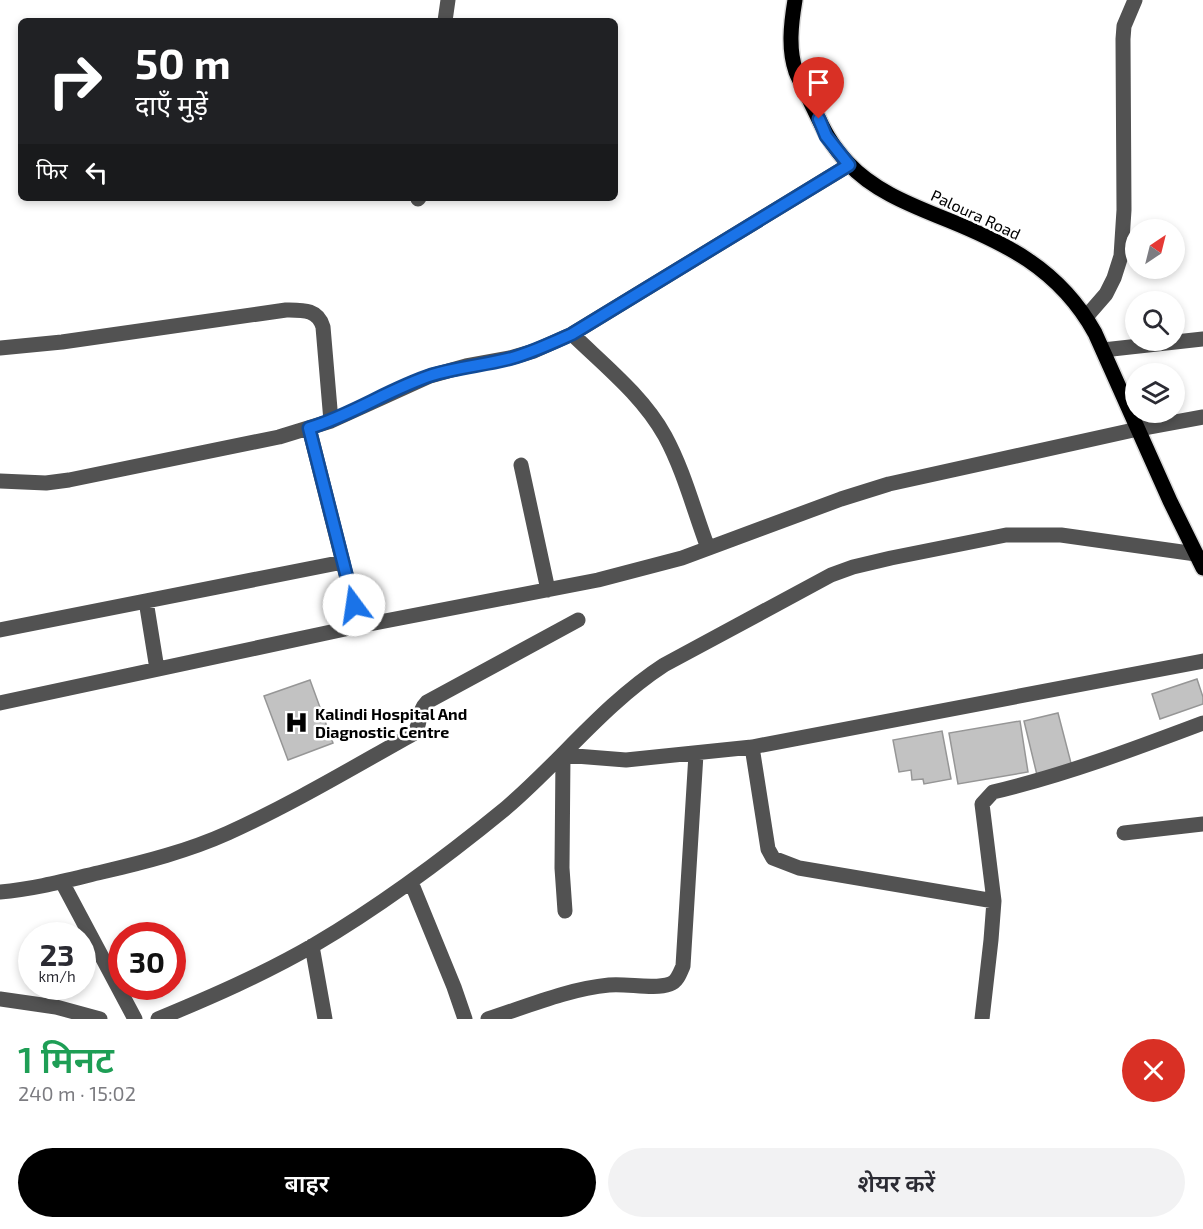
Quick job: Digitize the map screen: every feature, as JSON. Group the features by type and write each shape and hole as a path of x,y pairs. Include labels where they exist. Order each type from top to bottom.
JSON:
{"main road":[{"name":"Paloura Road","path":"795,0 791,26 796,72 826,136 849,165 876,187 904,202 991,237 1030,260 1058,285 1086,317 1103,350 1199,561"}],"street":[{"path":"445,18 448,0"},
{"path":"1086,317 1106,294 1121,256 1124,210 1123,39 1124,26 1135,0"},
{"path":"0,481 46,483 69,480 279,437 331,422 430,376 534,351 572,334 849,165"},
{"path":"0,348 62,342 286,310 305,310 321,319 323,327 331,422"},
{"path":"572,334 637,397 665,436 708,548"},
{"path":"1103,350 1203,339"},
{"path":"0,703 359,626 640,570 889,484 1138,429 1203,417"},
{"path":"309,428 359,626"},
{"path":"520,465 548,590"},
{"path":"158,1019 225,991 312,946 411,882 506,807 563,755 619,698 644,678 809,585 853,567 1006,534 1061,535 1199,561"},
{"path":"0,630 343,562"},
{"path":"146,601 157,669"},
{"path":"0,892 29,890 176,854 226,834 272,812 413,734 418,728 421,708 427,702 579,620"},
{"path":"563,755 626,760 752,747 1203,661"},
{"path":"982,1019 994,901 982,804 986,797 993,792 1122,754 1203,723"},
{"path":"752,747 768,849 773,858 799,868 994,901"},
{"path":"488,1019 584,988 612,985 660,986 671,984 678,978 682,966 696,754"},
{"path":"563,755 562,868 565,911"},
{"path":"1124,833 1203,824"},
{"path":"62,882 135,1019"},
{"path":"411,882 465,1019"},
{"path":"312,946 325,1019"},
{"path":"0,999 74,1011 100,1019"},
{"path":"31,1019 33,1003"}],"building":[{"path":"1197,679 1203,704 1160,719 1152,694"},
{"path":"310,680 333,743 288,760 264,696"},
{"path":"1058,713 1072,767 1037,775 1024,721"},
{"path":"1020,721 1028,772 958,784 949,733"},
{"path":"942,731 951,779 924,784 923,779 912,780 911,770 899,772 893,740"}],"place":[{"name":"Kalindi Hospital And Diagnostic Centre","path":"297,722"}],"route":[{"path":"354,605 309,428 331,422 410,383 449,370 534,351 572,334 849,165 826,136 819,119"}]}
